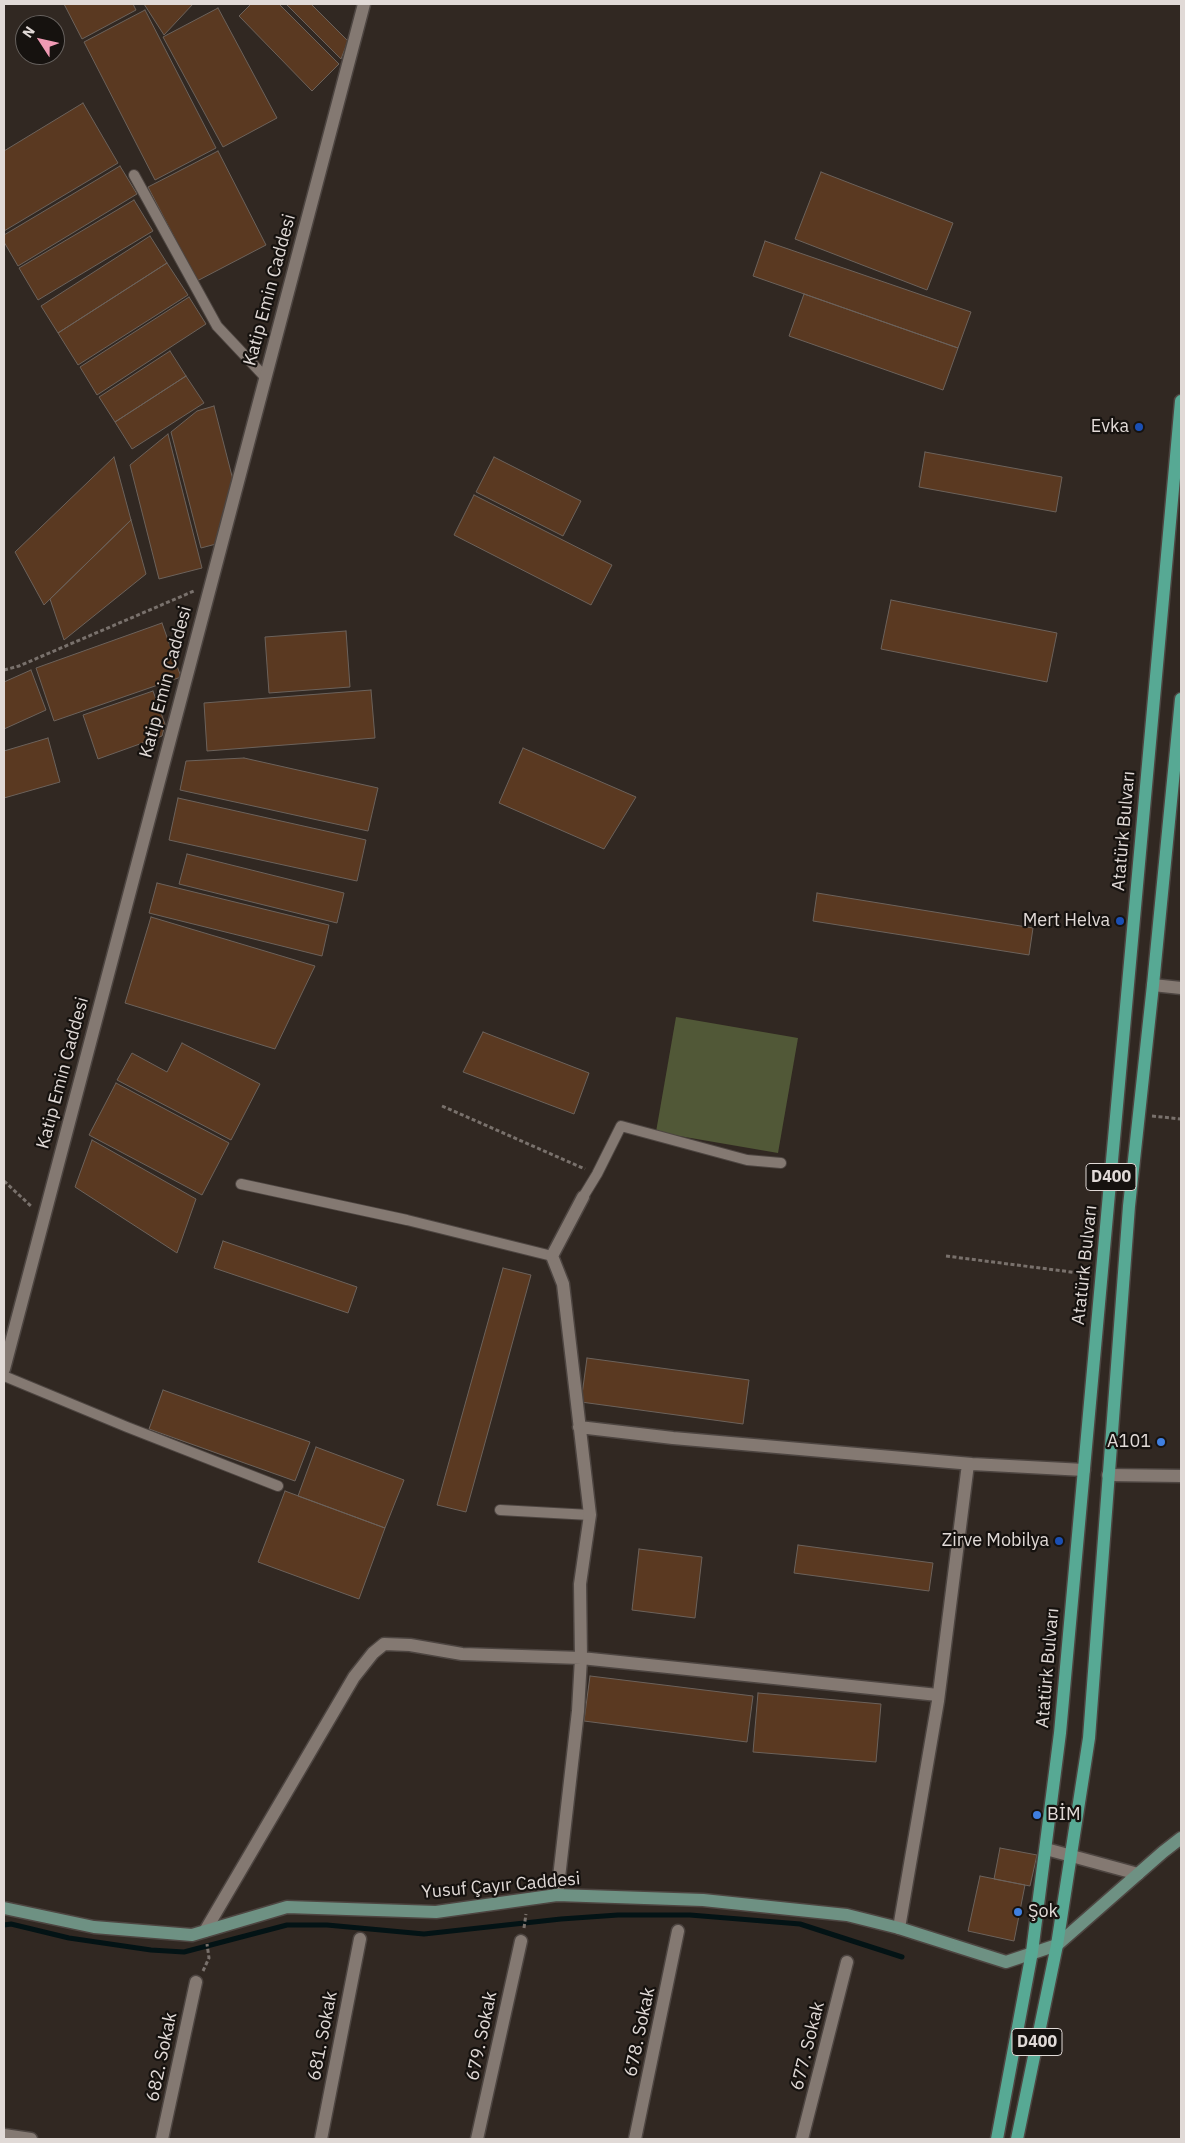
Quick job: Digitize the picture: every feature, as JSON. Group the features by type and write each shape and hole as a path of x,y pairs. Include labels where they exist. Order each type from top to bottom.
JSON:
{"main road":[{"name":"Atatürk Bulvarı","path":"1032,1952 1060,1733 1181,401"},
{"name":"D400","path":"1017,2139 1057,1945 1088,1738 1129,1206 1181,699"},
{"name":"D400","path":"997,2139 1032,1952"}],"street":[{"name":"Katip Emin Caddesi","path":"4,1369 364,4"},
{"path":"1153,986 1181,988"},
{"path":"557,1895 578,1711 581,1658 580,1584 590,1515 564,1284 552,1256 582,1197"},
{"path":"579,1428 968,1464 1084,1470"},
{"path":"899,1928 938,1695 968,1464"},
{"path":"1108,1475 1181,1476"},
{"path":"205,1931 354,1678 373,1653 384,1644 410,1645 462,1654 581,1658 938,1695"},
{"path":"1057,1945 1181,1838"},
{"path":"1046,1849 1071,1854 1138,1874"},
{"name":"Yusuf Çayır Caddesi","path":"4,1908 94,1927 192,1935 287,1907 436,1912 557,1895 703,1900 847,1915 899,1928 1006,1962 1057,1945"},
{"name":"678. Sokak","path":"635,2139 678,1931"},
{"name":"679. Sokak","path":"478,2139 522,1936"},
{"name":"681. Sokak","path":"321,2139 360,1940"},
{"name":"677. Sokak","path":"802,2139 848,1962"},
{"name":"682. Sokak","path":"162,2139 196,1982"},
{"path":"4,2134 31,2139"}],"lane":[{"path":"134,175 217,326 265,377"},
{"path":"582,1197 597,1174 621,1126 747,1160 781,1163"},
{"path":"241,1184 407,1220 552,1256"},
{"path":"4,1376 127,1428 278,1486"},
{"path":"500,1510 590,1515"}],"path":[{"path":"4,670 19,666 210,584"},
{"path":"442,1106 597,1174"},
{"path":"1139,1115 1181,1119"},
{"path":"4,1181 44,1217"},
{"path":"946,1256 1102,1276"},
{"path":"522,1936 526,1914"}],"green space":[{"path":"676,1017 798,1038 778,1153 656,1132"}],"building":[{"path":"64,4 133,4 136,10 82,39"},
{"path":"144,4 193,4 164,35"},
{"path":"251,4 279,4 339,64 312,91 239,16"},
{"path":"286,4 311,4 348,41 341,59"},
{"path":"218,8 277,118 223,147 163,37"},
{"path":"145,10 216,148 155,180 84,42"},
{"path":"83,103 118,163 4,231 4,151"},
{"path":"218,151 266,245 197,281 148,187"},
{"path":"120,166 137,194 18,266 4,242 4,235"},
{"path":"821,172 953,223 927,290 795,239"},
{"path":"134,200 153,231 38,300 19,268"},
{"path":"150,236 167,263 58,333 41,306"},
{"path":"765,241 971,312 958,348 753,276"},
{"path":"167,263 188,295 78,365 58,333"},
{"path":"804,294 958,348 943,390 789,336"},
{"path":"189,297 206,324 97,395 80,367"},
{"path":"170,351 186,376 115,422 99,397"},
{"path":"186,376 204,403 132,449 115,422"},
{"path":"214,406 233,480 216,544 201,548 171,432 197,411"},
{"path":"168,434 202,568 159,579 130,465"},
{"path":"925,452 1062,477 1056,512 919,487"},
{"path":"114,457 131,520 44,605 15,552"},
{"path":"494,457 581,501 563,536 476,492"},
{"path":"474,495 612,565 591,605 454,535"},
{"path":"131,520 146,574 64,640 50,599"},
{"path":"891,600 1057,633 1047,682 881,649"},
{"path":"162,623 181,677 54,721 36,668"},
{"path":"346,631 350,687 269,693 265,637"},
{"path":"31,670 46,710 4,729 4,682"},
{"path":"371,690 375,738 207,751 204,703"},
{"path":"153,691 165,724 162,736 98,759 83,715"},
{"path":"48,738 60,782 4,798 4,751"},
{"path":"523,748 636,797 604,849 499,803"},
{"path":"244,758 378,788 368,831 180,790 186,761"},
{"path":"178,798 366,840 357,881 169,840"},
{"path":"187,854 344,893 337,923 179,884"},
{"path":"157,883 329,925 322,956 149,913"},
{"path":"817,893 1033,928 1029,955 813,921"},
{"path":"151,917 315,966 275,1049 125,1003"},
{"path":"483,1032 589,1073 574,1114 463,1072"},
{"path":"182,1043 260,1084 231,1140 117,1080 132,1053 167,1072"},
{"path":"116,1083 229,1143 202,1195 89,1135"},
{"path":"92,1140 196,1199 177,1253 75,1187"},
{"path":"223,1241 357,1287 348,1313 214,1268"},
{"path":"503,1268 531,1275 466,1512 437,1505"},
{"path":"587,1358 749,1380 743,1424 581,1402"},
{"path":"163,1390 310,1442 295,1481 149,1429"},
{"path":"316,1447 404,1480 385,1528 298,1496"},
{"path":"285,1491 385,1528 359,1599 258,1562"},
{"path":"798,1545 933,1563 929,1591 794,1573"},
{"path":"639,1549 702,1557 695,1618 632,1610"},
{"path":"590,1676 753,1696 747,1742 584,1721"},
{"path":"758,1693 881,1704 876,1762 753,1752"},
{"path":"1000,1848 1037,1855 1030,1886 994,1879"},
{"path":"980,1876 1025,1885 1014,1941 968,1931"}],"waterway":[{"path":"4,1925 11,1924 69,1938 151,1950 184,1952 287,1925 327,1925 424,1934 561,1919 618,1915 690,1915 800,1924 902,1957"}],"place":[{"name":"Evka","path":"1139,427"},
{"name":"Mert Helva","path":"1120,921"},
{"name":"A101","path":"1161,1442"},
{"name":"Zirve Mobilya","path":"1059,1541"},
{"name":"BİM","path":"1037,1815"},
{"name":"Şok","path":"1018,1912"}]}
